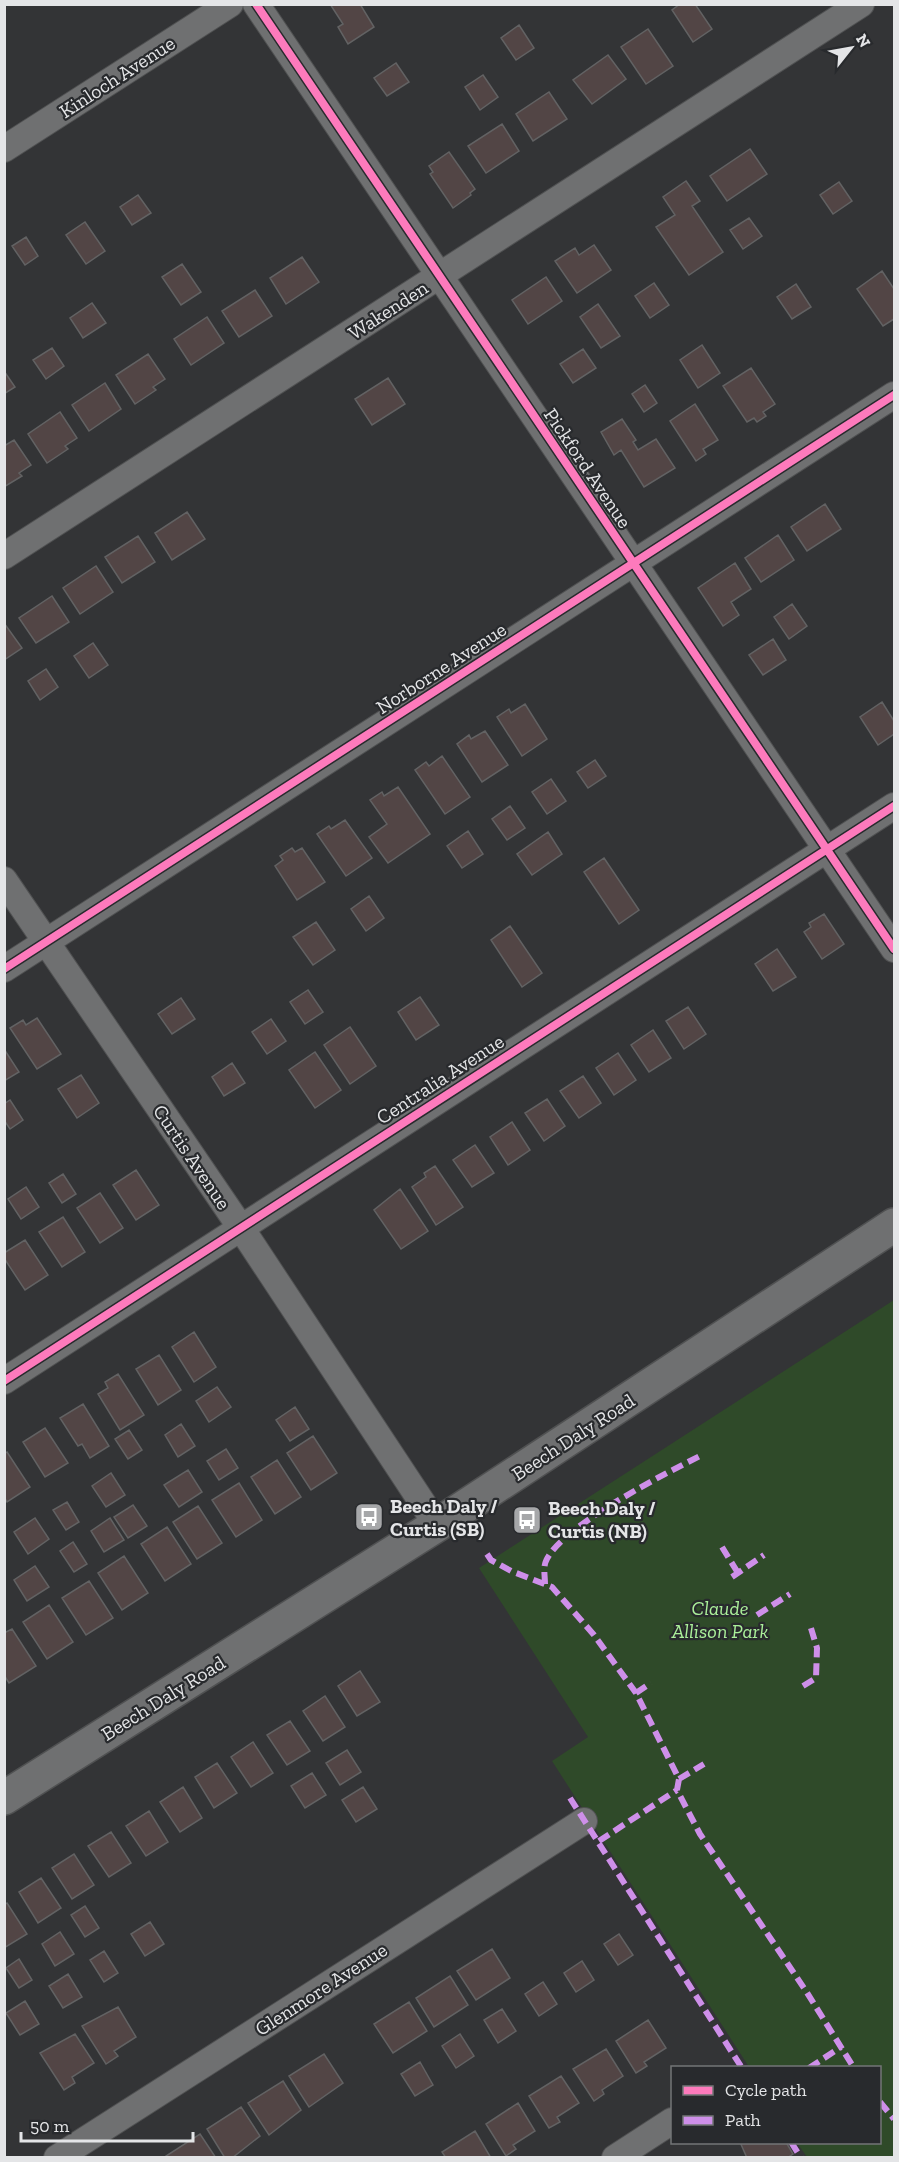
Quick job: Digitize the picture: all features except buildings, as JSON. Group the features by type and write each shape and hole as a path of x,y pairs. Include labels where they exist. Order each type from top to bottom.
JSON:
{"main road":[{"name":"Beech Daly Road","path":"4,1798 437,1525 894,1225"}],"street":[{"name":"Kinloch Avenue","path":"4,149 230,4"},
{"name":"Pickford Avenue","path":"256,4 438,277 894,949"},
{"name":"Wakenden","path":"4,556 861,4"},
{"name":"Norborne Avenue","path":"4,969 894,395"},
{"name":"Centralia Avenue","path":"4,1381 894,806"},
{"name":"Curtis Avenue","path":"4,880 241,1228 437,1525"},
{"name":"Glenmore Avenue","path":"57,2157 584,1821"},
{"path":"615,2157 671,2122"}],"green space":[{"name":"Claude Allison Park","path":"894,1300 894,2157 807,2157 798,2144 881,2144 881,2066 748,2066 552,1761 588,1737 479,1568"}],"marked path":[{"path":"545,1584 546,1561 555,1547 571,1533 616,1502 700,1456"},
{"path":"722,1547 738,1573"},
{"path":"487,1554 491,1560 511,1571 552,1587 594,1635 636,1693 679,1779 677,1790 700,1834 806,1991 853,2066"},
{"path":"732,1577 764,1555"},
{"path":"757,1615 790,1594"},
{"path":"803,1686 816,1678 817,1648 810,1625"},
{"path":"636,1693 651,1683"},
{"path":"679,1779 704,1764"},
{"path":"599,1841 677,1790"},
{"path":"570,1798 741,2066"},
{"path":"812,2066 841,2047"},
{"path":"881,2103 894,2119"},
{"path":"792,2144 801,2158"}],"cycle path":[{"path":"256,4 894,949"},
{"path":"4,969 894,395"},
{"path":"4,1381 894,806"}],"place":[{"name":"Beech Daly / Curtis (SB)","path":"369,1517"},
{"name":"Beech Daly / Curtis (NB)","path":"527,1520"}]}
